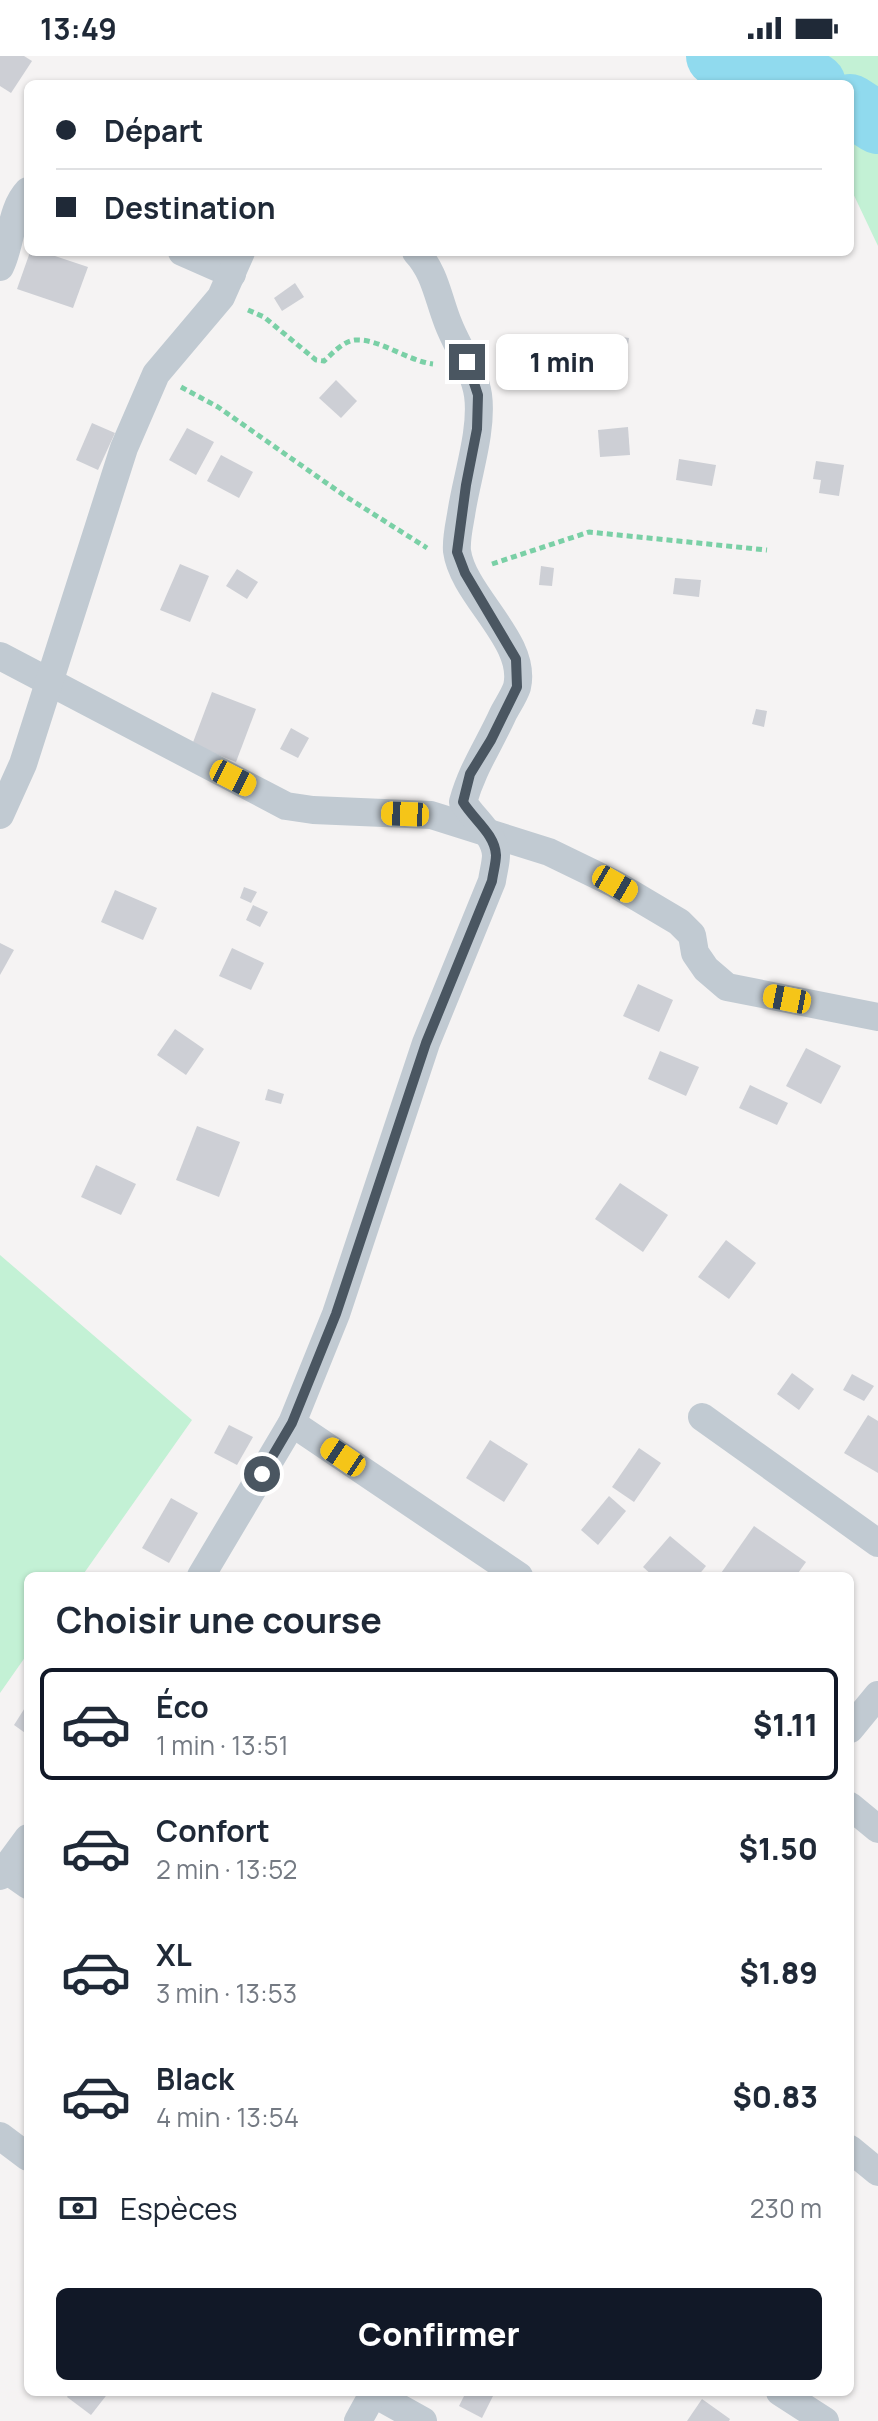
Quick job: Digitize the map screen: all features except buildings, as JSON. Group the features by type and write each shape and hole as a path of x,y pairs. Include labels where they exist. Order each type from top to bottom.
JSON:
{"street":[{"path":"0,267 7,252 20,199 24,195"},
{"path":"0,815 23,764 124,448 156,374 231,275 191,256"},
{"path":"203,1572 292,1423 340,1301 426,1043 492,881 496,853 487,831 471,816 463,802 470,774 517,687 516,659 465,573 457,552 477,429 478,395 426,262 420,256"},
{"path":"0,656 286,806 431,815 549,852 615,884 679,922 692,935 695,953 706,969 727,987 878,1017"},
{"path":"702,1417 878,1543"},
{"path":"292,1423 513,1572"},
{"path":"854,1724 878,1695"},
{"path":"854,1809 878,1829"},
{"path":"11,1877 24,1847"},
{"path":"0,2136 24,2154"},
{"path":"854,2152 878,2172"},
{"path":"358,2421 371,2396"},
{"path":"380,2396 423,2421"},
{"path":"786,2396 825,2421"}],"path":[{"path":"231,275 264,317 316,360 324,361 353,340 371,342 419,362 446,366 467,362"},
{"path":"156,374 218,407 345,496 465,573 589,532 767,550"}],"green space":[{"path":"788,56 878,56 878,246 854,195 854,80 799,80"},
{"path":"0,1255 192,1420 85,1572 24,1572 24,1659 0,1693"}],"waterway":[{"path":"717,56 775,59 809,80"},
{"path":"854,108 878,123"}],"route":[{"path":"262,1474 292,1423 336,1314 426,1043 492,881 496,853 487,831 471,816 463,802 470,774 517,687 516,659 465,573 457,552 477,429 478,395 467,362"}]}
